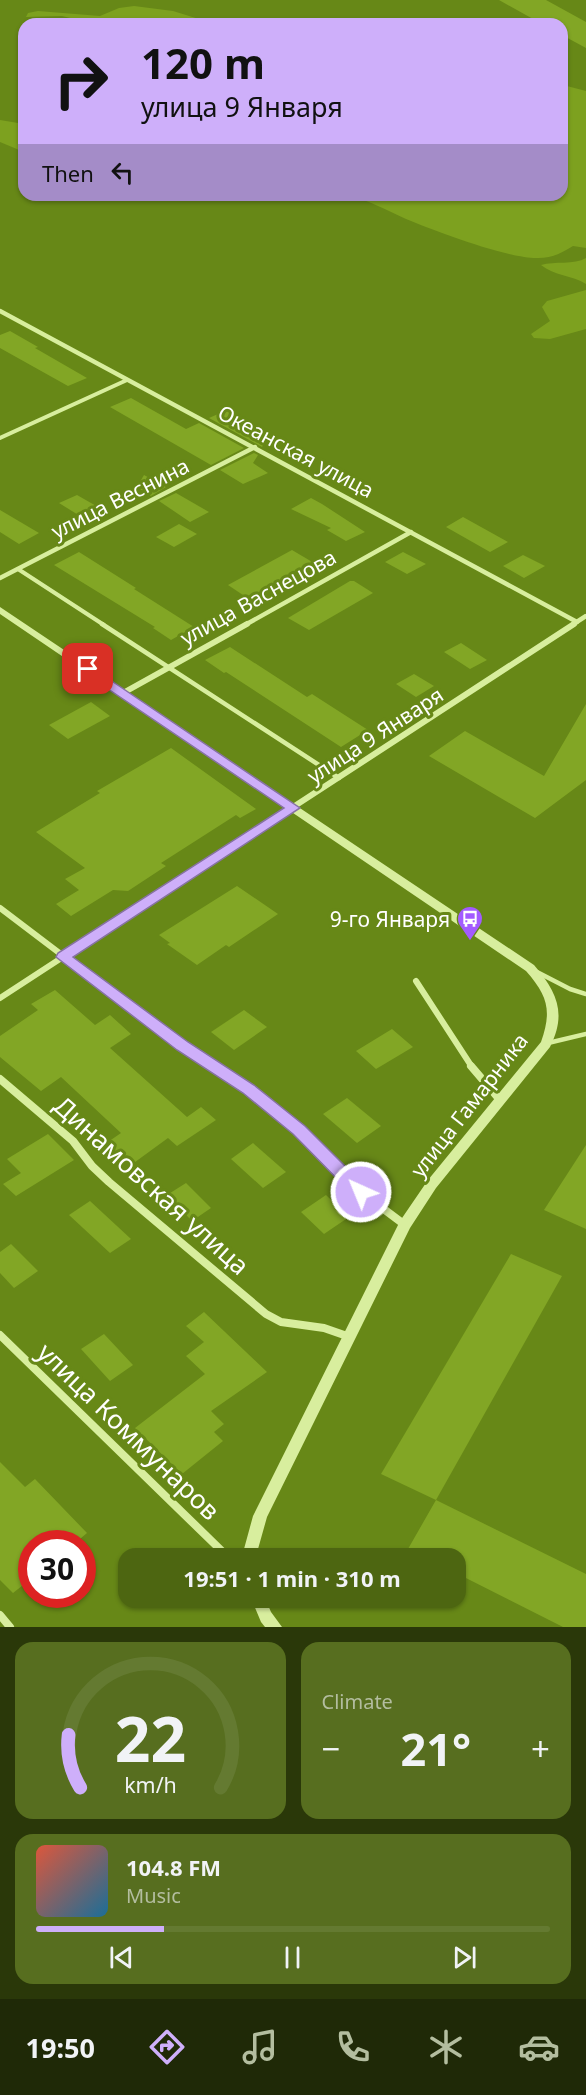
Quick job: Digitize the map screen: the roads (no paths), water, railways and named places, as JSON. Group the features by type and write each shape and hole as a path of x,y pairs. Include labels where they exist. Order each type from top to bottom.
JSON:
{"street":[{"name":"Океанская улица","path":"0,311 577,622"},
{"name":"улица Веснина","path":"0,578 255,447"},
{"name":"улица Васнецова","path":"123,693 411,532"},
{"name":"улица Гамарника","path":"0,610 530,968 546,985 554,1005 554,1025 546,1044 432,1184 405,1225 347,1336 260,1516 251,1548"},
{"name":"улица 9 Января","path":"0,998 586,616"},
{"path":"0,908 182,1046 249,1089 299,1130 361,1192 405,1225"},
{"path":"416,981 472,1067 500,1100"},
{"name":"Динамовская улица","path":"0,1079 73,1141 92,1166 109,1182 266,1314 281,1322 324,1328 347,1336"},
{"name":"улица Коммунаров","path":"0,1335 219,1548"},
{"path":"262,1608 274,1627"},
{"path":"0,1615 10,1627"}],"lane":[{"path":"0,438 127,380"},
{"path":"18,569 339,778"},
{"path":"530,968 570,989 586,994"},
{"path":"546,1044 586,1034"}],"place":[{"name":"9-го Января","path":"470,942"}]}
